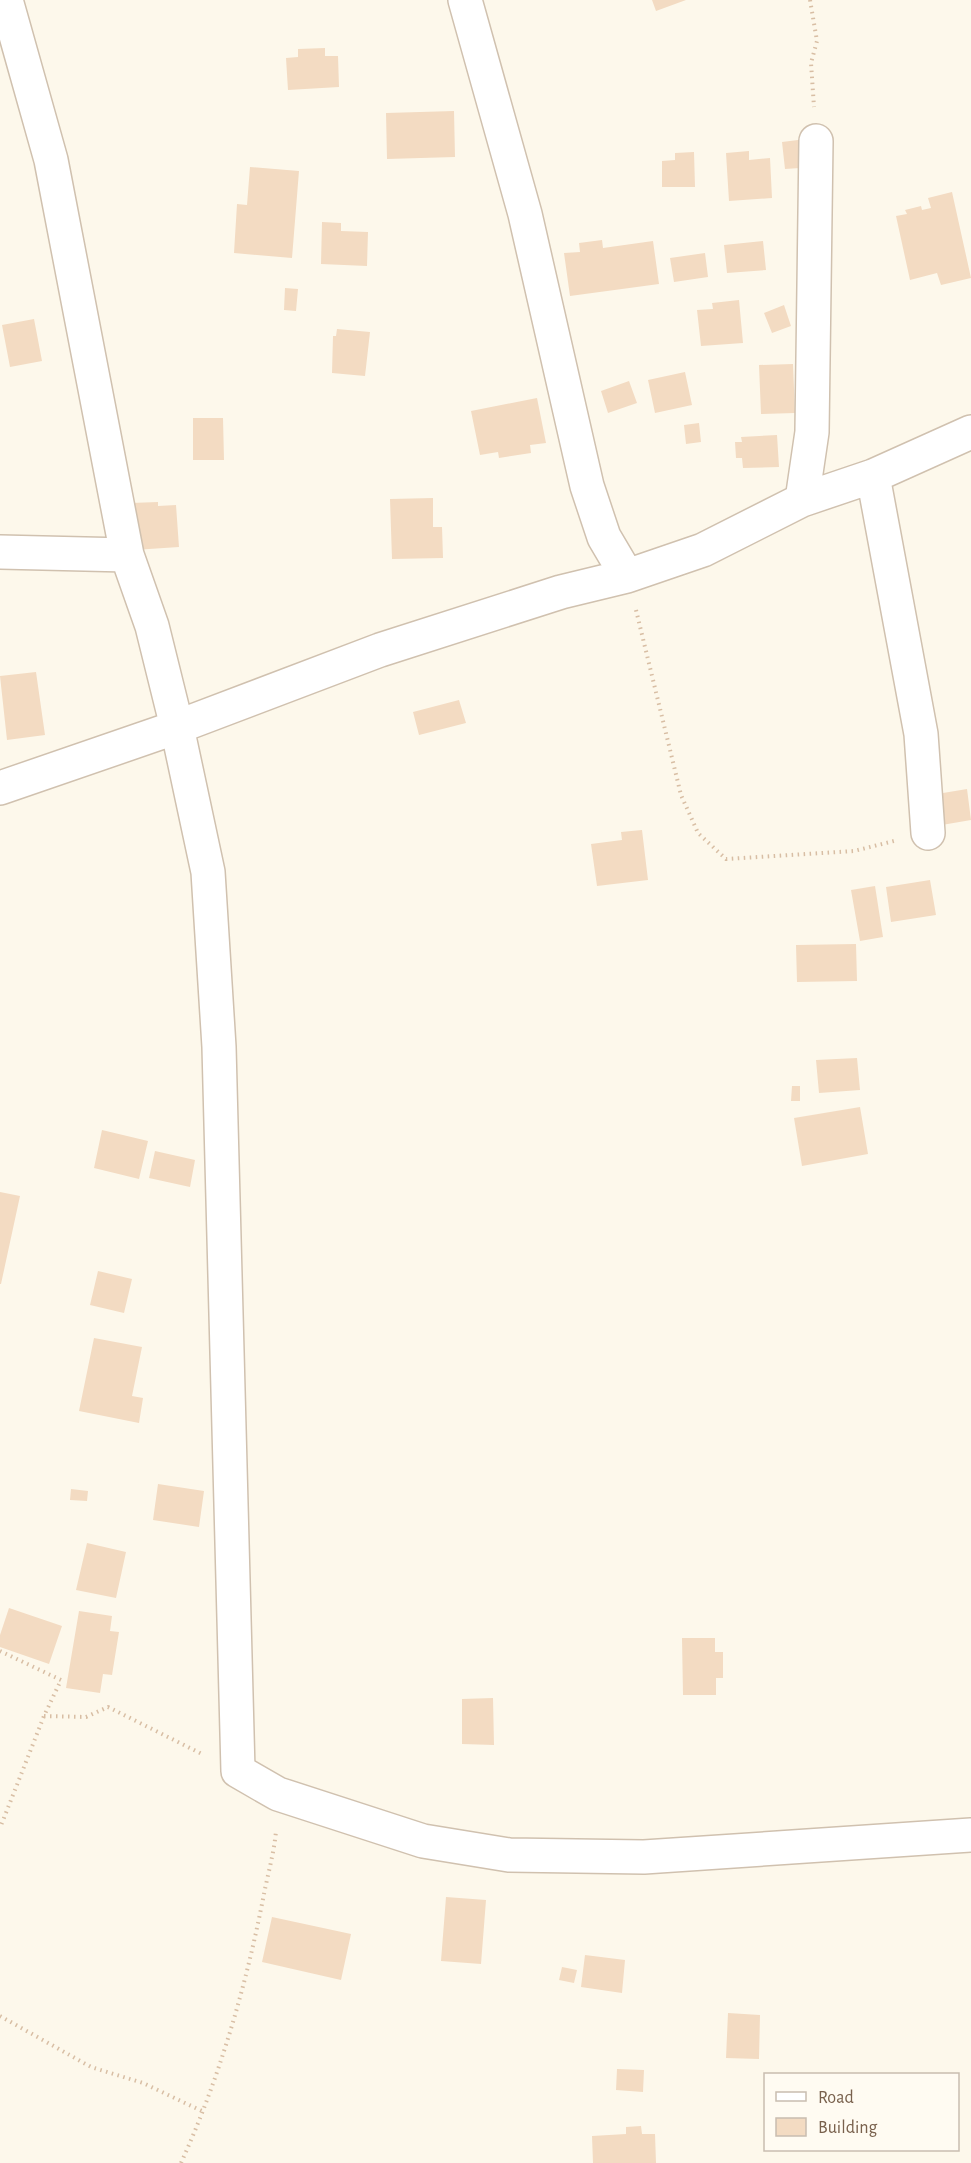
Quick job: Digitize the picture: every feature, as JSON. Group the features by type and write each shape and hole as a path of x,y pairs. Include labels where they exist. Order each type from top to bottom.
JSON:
{"street":[{"path":"6,0 51,160 128,555 152,626 177,727 208,872 218,1024 230,1404 238,1771 278,1794 423,1841 509,1855 644,1857 971,1835"},
{"path":"465,0 525,214 587,486 604,537 627,576"},
{"path":"802,501 812,432 816,141"},
{"path":"0,788 177,727 380,650 561,592 627,576 703,550 802,501 873,476 971,432"},
{"path":"873,476 921,734 928,833"},
{"path":"0,552 128,555"}],"path":[{"path":"810,0 817,41 811,63 816,141"},
{"path":"627,576 658,693 681,795 698,834 726,859 854,851 928,833"},
{"path":"0,1651 61,1680 44,1716 0,1828"},
{"path":"44,1716 86,1717 108,1707 238,1771"},
{"path":"181,2163 204,2112 238,2005 256,1937 275,1836 278,1794"},
{"path":"0,2016 91,2067 143,2083 204,2112"}],"building":[{"path":"652,0 686,0 656,11"},
{"path":"325,48 325,56 338,56 339,87 288,90 286,58 298,57 298,49"},
{"path":"454,111 455,157 387,159 386,113"},
{"path":"798,140 800,168 785,169 782,142"},
{"path":"749,151 749,160 770,158 772,198 729,201 726,153"},
{"path":"694,152 695,187 662,187 662,161 675,160 675,153"},
{"path":"250,167 299,171 292,258 234,253 237,204 247,205"},
{"path":"952,192 971,278 941,285 937,273 910,280 896,216 907,214 905,210 921,206 922,210 931,208 928,198"},
{"path":"322,222 341,223 341,231 368,232 367,266 321,264"},
{"path":"602,240 603,248 653,241 659,284 570,296 564,253 580,252 579,243"},
{"path":"763,241 766,270 727,273 724,245"},
{"path":"705,253 708,277 674,282 670,258"},
{"path":"285,288 298,289 296,311 284,310"},
{"path":"739,300 743,343 701,346 697,310 713,309 712,303"},
{"path":"784,305 791,326 772,333 764,313"},
{"path":"34,319 42,361 10,367 2,325"},
{"path":"337,329 370,332 365,376 332,373 333,336 336,336"},
{"path":"793,364 795,413 761,414 759,365"},
{"path":"685,372 692,405 655,413 648,380"},
{"path":"629,381 637,403 608,413 601,391"},
{"path":"537,398 546,443 530,445 531,453 499,458 498,452 480,455 471,411"},
{"path":"193,418 223,418 224,460 193,460"},
{"path":"699,423 701,442 686,444 684,425"},
{"path":"777,435 779,467 743,468 742,458 736,458 735,442 742,442 741,437"},
{"path":"433,498 433,527 442,527 443,558 392,559 390,499"},
{"path":"158,502 158,506 176,505 179,547 134,550 131,503"},
{"path":"36,672 45,735 7,740 0,676"},
{"path":"459,700 466,723 419,735 413,712"},
{"path":"967,789 971,820 936,826 931,795"},
{"path":"642,830 648,880 597,886 591,844 622,840 621,832"},
{"path":"930,880 936,915 891,922 886,887"},
{"path":"875,886 883,937 860,941 851,890"},
{"path":"856,944 857,981 797,982 796,945"},
{"path":"857,1058 860,1090 819,1093 816,1060"},
{"path":"792,1086 800,1086 800,1101 791,1101"},
{"path":"860,1107 868,1154 802,1166 794,1118"},
{"path":"102,1130 148,1141 139,1179 94,1168"},
{"path":"155,1151 195,1160 190,1187 149,1178"},
{"path":"0,1192 20,1196 1,1284 0,1284"},
{"path":"98,1271 132,1279 124,1313 90,1305"},
{"path":"94,1338 142,1347 132,1396 143,1398 139,1423 79,1411"},
{"path":"158,1484 204,1491 199,1527 153,1520"},
{"path":"71,1489 88,1491 87,1501 70,1500"},
{"path":"87,1543 126,1552 116,1598 76,1590"},
{"path":"9,1608 62,1626 49,1664 0,1647 0,1635"},
{"path":"79,1611 112,1616 110,1631 119,1632 112,1675 103,1674 100,1693 66,1688"},
{"path":"682,1638 715,1638 715,1652 723,1652 723,1678 716,1678 716,1695 683,1695"},
{"path":"493,1698 494,1745 462,1744 462,1699"},
{"path":"446,1897 486,1900 481,1964 441,1961"},
{"path":"272,1917 351,1934 341,1980 262,1962"},
{"path":"585,1955 625,1960 622,1993 581,1987"},
{"path":"562,1967 577,1970 574,1983 559,1980"},
{"path":"728,2013 760,2015 759,2059 726,2058"},
{"path":"617,2069 644,2070 643,2092 616,2090"},
{"path":"641,2126 642,2134 655,2134 656,2163 593,2163 592,2136 626,2134 626,2127"}]}
